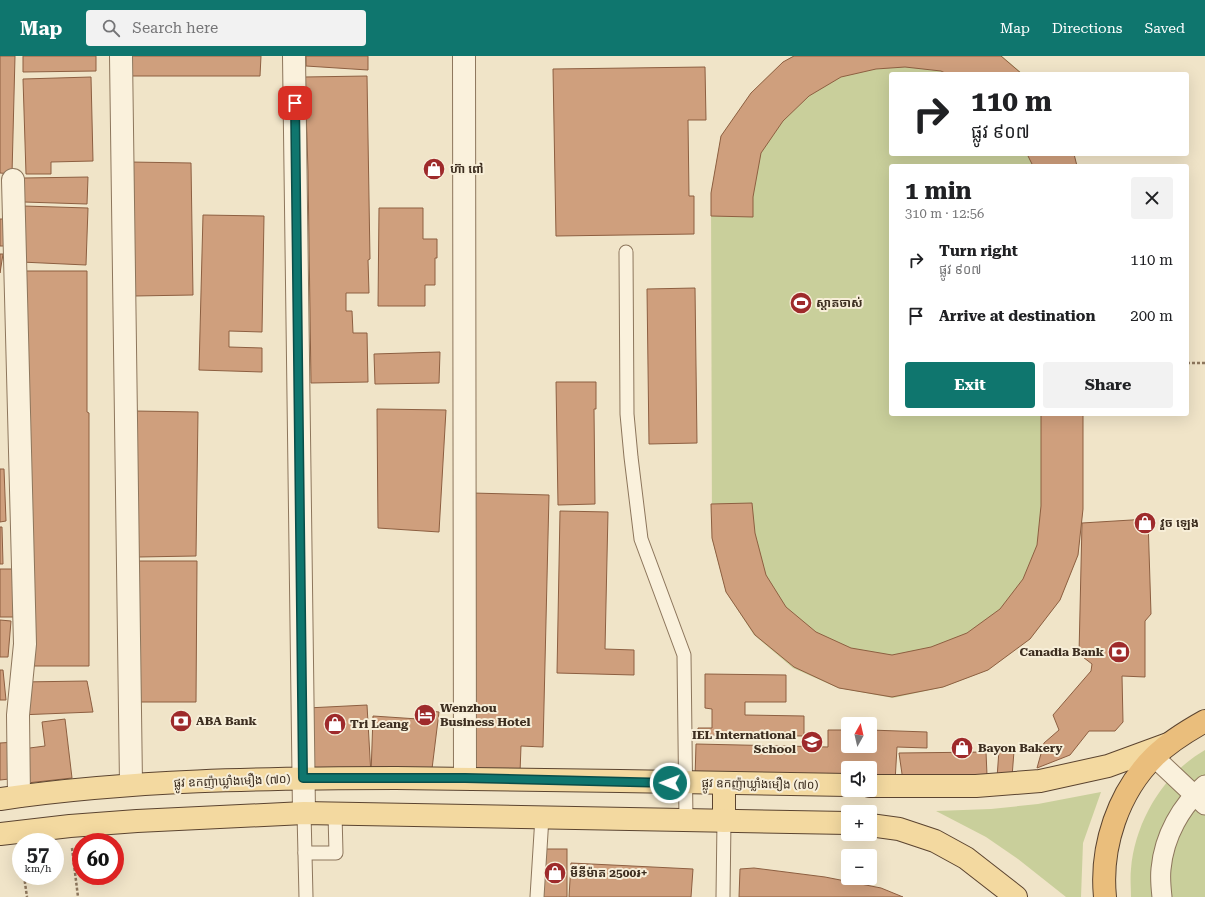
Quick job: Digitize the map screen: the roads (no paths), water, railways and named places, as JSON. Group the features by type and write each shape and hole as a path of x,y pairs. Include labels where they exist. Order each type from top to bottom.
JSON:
{"highway":[{"path":"1105,897 1107,848 1112,828 1129,790 1161,751 1205,721"}],"main road":[{"path":"877,786 976,786 1040,781 1108,766 1161,751"},
{"name":"ផ្លូវ ឧកញ៉ាឃ្លាំងមឿង (៧០)","path":"10,798 131,784 303,778 465,778 724,784 841,785"},
{"path":"724,784 724,821"},
{"path":"0,834 70,826 137,821 304,813 841,823"},
{"path":"877,826 899,829 935,841 966,858 1016,897"}],"street":[{"path":"121,56 131,784"},
{"path":"294,56 304,813"},
{"path":"464,56 465,778"},
{"path":"10,798 25,644 13,180"},
{"path":"1161,751 1201,795 1178,816 1166,842 1161,869 1162,897"}],"lane":[{"path":"626,252 627,414 631,457 641,539 684,655 686,820"},
{"path":"304,813 306,897"},
{"path":"305,853 336,853 335,814"},
{"path":"537,897 542,817"},
{"path":"724,821 724,897"}],"place":[{"name":"ហ៊ា ពៅ","path":"434,169"},
{"name":"ស្ដាតចាស់","path":"801,303"},
{"name":"វួច ឡេង","path":"1145,523"},
{"name":"Canadia Bank","path":"1119,652"},
{"name":"Wenzhou Business Hotel","path":"425,715"},
{"name":"ABA Bank","path":"181,721"},
{"name":"Tri Leang","path":"335,724"},
{"name":"IEL International School","path":"812,742"},
{"name":"Bayon Bakery","path":"962,748"},
{"name":"មីនីម៉ាត 2500៛+","path":"555,873"}]}
